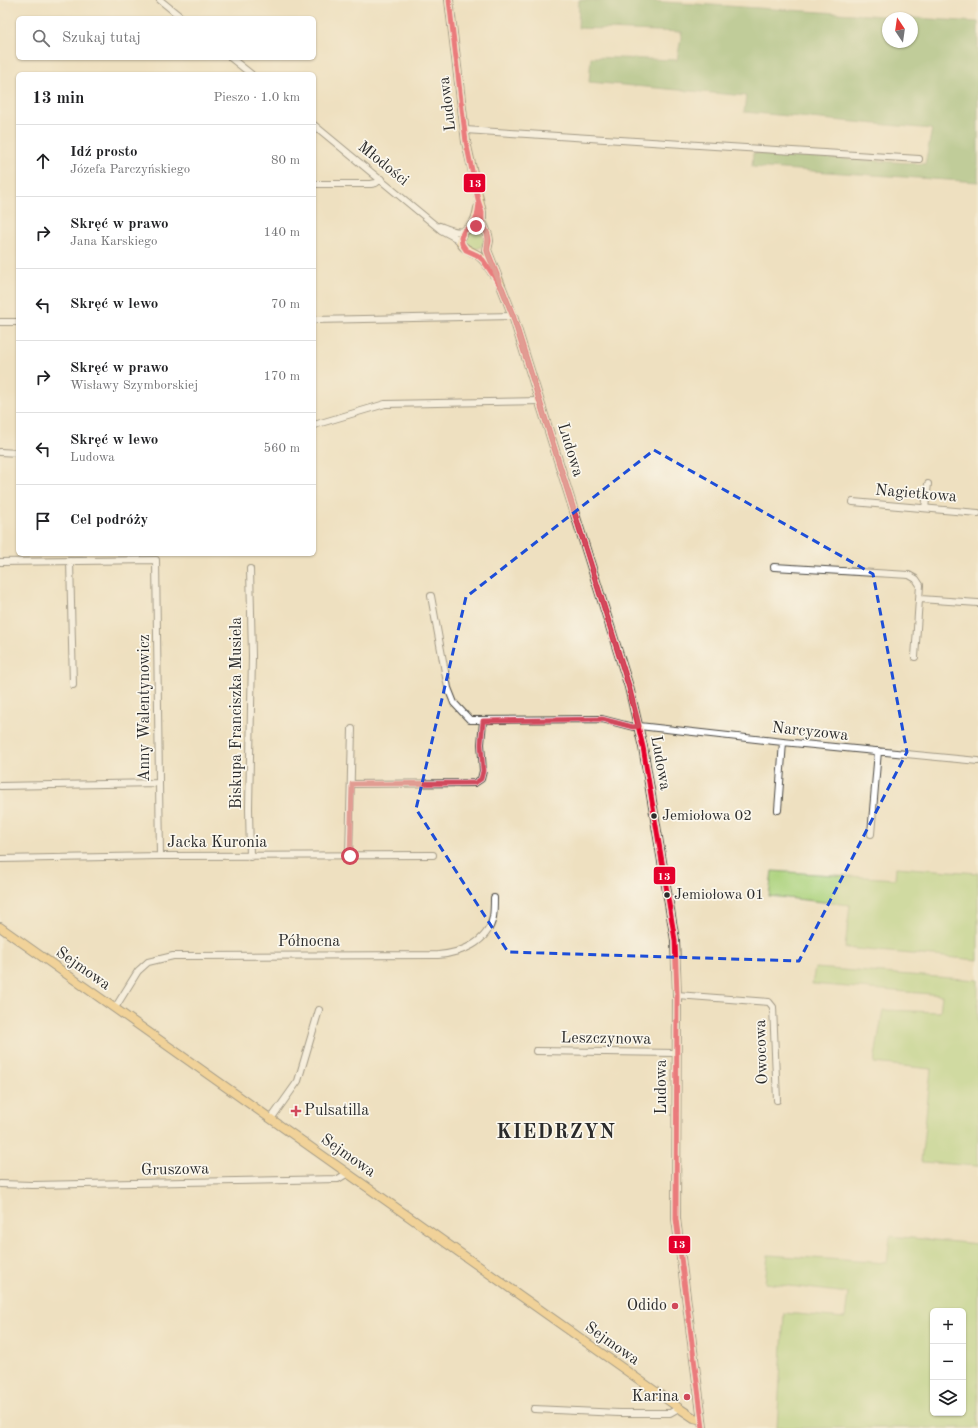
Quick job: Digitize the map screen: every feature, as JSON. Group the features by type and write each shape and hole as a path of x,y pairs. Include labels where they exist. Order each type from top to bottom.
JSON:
{"main road":[{"name":"Ludowa","path":"449,0 465,130 484,230 488,235 488,254 513,316 629,687 639,726 675,940 677,996 676,1219 703,1424"},
{"name":"Ludowa","path":"479,204 477,217 461,237 462,244 466,250 481,257 502,288"},
{"path":"468,228 476,226 484,230"},
{"path":"473,253 481,252 487,247"},
{"name":"Sejmowa","path":"0,927 703,1424"}],"street":[{"path":"160,0 180,16"},
{"path":"234,60 248,72"},
{"name":"Młodości","path":"316,127 444,232 456,238 462,244"},
{"path":"465,130 919,159"},
{"path":"316,184 371,184 376,183 380,179"},
{"name":"Młodości","path":"435,224 459,232 468,228"},
{"path":"316,320 513,316"},
{"path":"0,322 16,322"},
{"path":"316,424 367,409 390,404 540,401"},
{"path":"0,452 16,453"},
{"path":"925,508 928,484"},
{"name":"Nagietkowa","path":"853,502 978,513"},
{"path":"0,562 70,560 73,685"},
{"name":"Anny Walentynowicz","path":"70,560 156,560 160,856"},
{"path":"774,567 909,575 916,579 920,585 920,599 915,657"},
{"name":"Biskupa Franciszka Musiela","path":"250,569 252,656 249,808 250,857"},
{"name":"Narcyzowa","path":"431,596 448,688 451,697 458,708 470,720 602,719 633,727 639,726 878,752 978,760"},
{"path":"920,599 978,603"},
{"path":"352,784 479,782 483,771 481,744 483,721"},
{"path":"350,856 352,729"},
{"path":"778,810 783,742"},
{"path":"871,834 878,752"},
{"path":"0,786 158,783"},
{"name":"Jacka Kuronia","path":"0,859 160,856 250,857 433,855"},
{"name":"Północna","path":"115,1008 138,972 148,962 173,956 438,955 459,951 470,947 487,932 493,916 494,898"},
{"name":"Owocowa","path":"677,996 769,1002 773,1007 777,1100"},
{"path":"271,1119 298,1081 319,1010"},
{"name":"Leszczynowa","path":"536,1051 676,1053"},
{"name":"Gruszowa","path":"0,1184 40,1185 338,1179 348,1173"},
{"path":"534,1409 620,1413 670,1413 679,1408"}],"highlighted area":[{"path":"654,450 873,574 907,752 799,961 508,952 416,809 466,597"}],"green space":[{"path":"579,0 633,0 882,16 882,48 918,48 918,18 978,22 978,182 752,167 753,153 925,164 932,129 744,112 746,96 589,82 591,57 677,60 682,32 578,28"},
{"path":"475,231 481,234 484,240 481,246 475,249 469,246 466,240 469,234"},
{"path":"896,867 978,873 978,960 845,948 850,905 769,896 772,871 895,879"},
{"path":"815,968 978,980 978,1166 921,1162 931,1069 874,1063 883,1010 940,1012 942,995 812,984"},
{"path":"890,1236 978,1244 978,1428 777,1428 784,1313 845,1318 848,1293 765,1283 768,1255 887,1263"}],"transit line":[{"name":"13","path":"449,0 466,142 479,204 477,217 471,226 464,231 461,237 462,244 466,250 477,255 483,260 502,288 513,316 629,687 643,747 675,940 677,995 676,1219 703,1428"},
{"name":"13","path":"478,200 482,212 482,222 488,235 489,241 487,250 497,275"}],"place":[{"name":"Jemiołowa 02","path":"654,816"},
{"name":"Jemiołowa 01","path":"667,895"},
{"name":"Pulsatilla","path":"296,1111"},
{"name":"Odido","path":"675,1306"},
{"name":"Karina","path":"687,1397"}],"district":[{"name":"KIEDRZYN","path":"556,1133"}],"route":[{"path":"350,856 352,784 479,782 483,771 481,744 483,721 602,719 633,727 639,726 629,687 513,316 486,250 489,241 488,235 484,230 476,226"}]}
